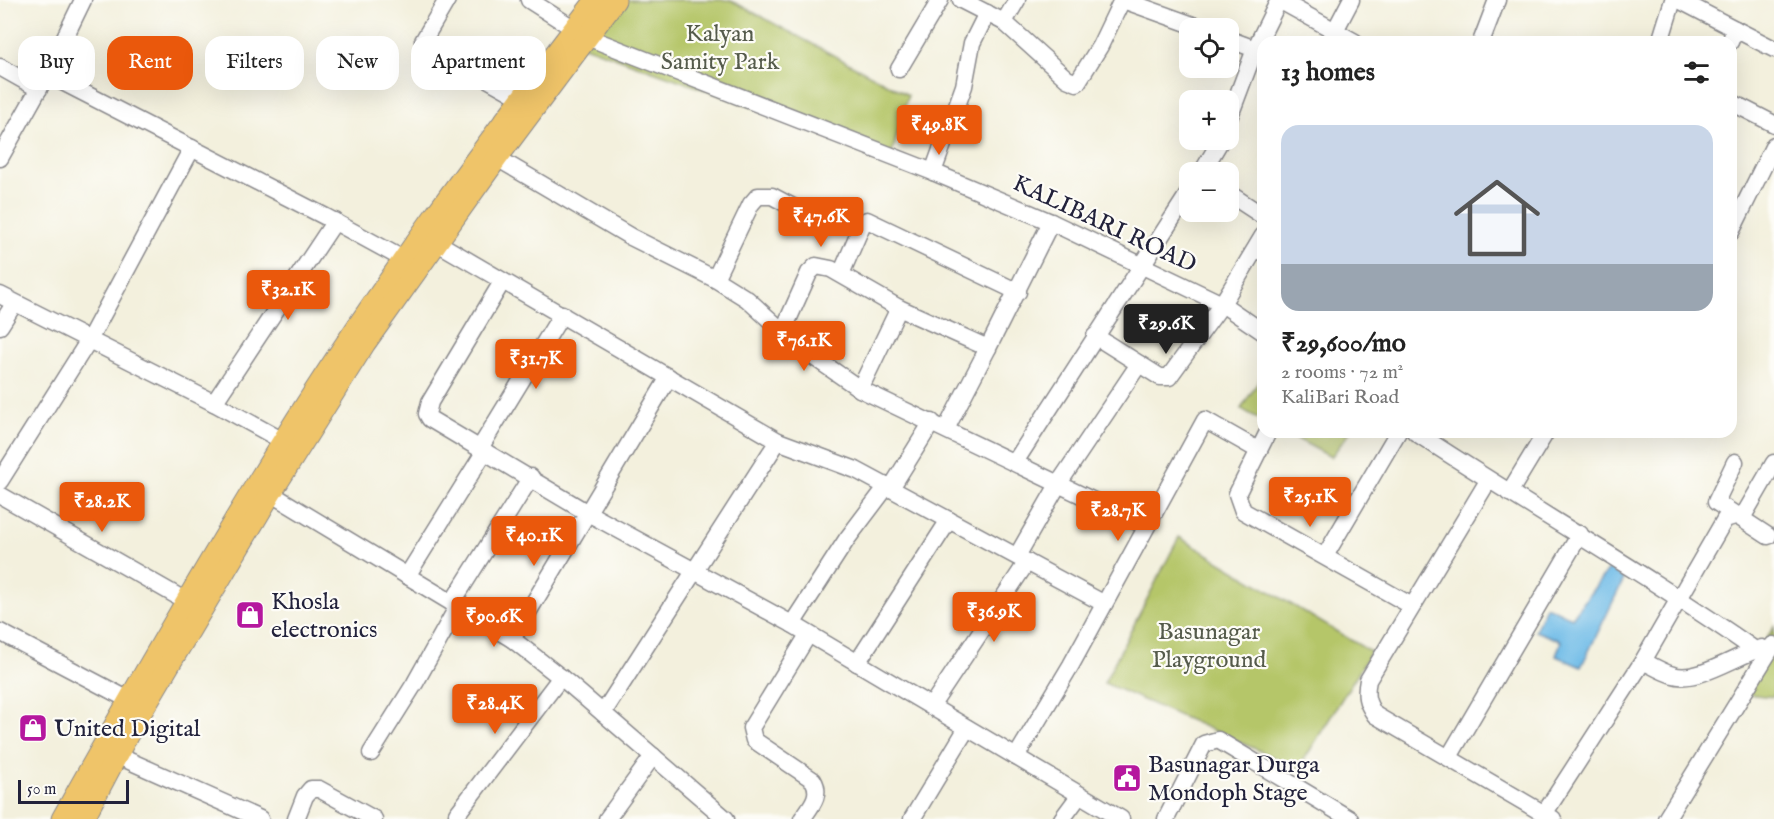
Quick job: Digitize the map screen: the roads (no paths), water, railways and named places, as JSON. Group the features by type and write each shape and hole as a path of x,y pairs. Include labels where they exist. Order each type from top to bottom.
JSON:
{"main road":[{"path":"83,819 129,700 186,601 497,158 580,34 596,0"},
{"path":"62,819 109,752 264,489 282,441 404,259 523,99 580,34 615,0"}],"street":[{"path":"65,36 83,0"},
{"path":"447,0 425,35 423,41 426,45 523,99"},
{"name":"KALIBARI ROAD","path":"529,0 580,34 933,172 1051,222 1222,304 1257,328"},
{"path":"898,69 940,0"},
{"path":"962,0 1004,22 1067,79 1077,83 1095,55 1122,0 1179,20"},
{"path":"1004,22 1017,0"},
{"path":"1261,36 1279,0 1332,36"},
{"path":"1333,36 1351,0"},
{"path":"1483,36 1497,0"},
{"path":"1662,36 1673,0"},
{"path":"1679,0 1733,35"},
{"path":"933,172 964,86 972,43 987,13"},
{"path":"1737,36 1774,49"},
{"path":"1239,43 1255,49"},
{"path":"1239,92 1257,45"},
{"path":"0,67 18,73"},
{"path":"0,158 38,90"},
{"path":"63,90 192,148 404,259"},
{"path":"1737,108 1774,124"},
{"path":"1737,220 1774,144"},
{"path":"0,481 89,340 192,148"},
{"path":"497,158 631,237 715,279 747,299 802,349 860,389 1146,526"},
{"path":"715,279 751,204 758,196 772,196 808,215"},
{"path":"1239,200 1257,212"},
{"path":"1015,462 1139,266 1179,207"},
{"path":"841,274 863,223 867,220 1018,292"},
{"path":"214,403 335,221"},
{"path":"792,624 847,539 939,426 988,348 1051,222"},
{"path":"436,242 778,441 833,460 889,487 1103,603"},
{"path":"1095,336 1160,377 1169,377 1222,304 1257,246"},
{"path":"783,331 809,273 816,266 822,265 899,308 988,348"},
{"path":"502,282 430,402 427,414 430,419 531,477 586,512 792,624 932,705 1079,796 1121,819"},
{"path":"0,326 7,299 214,403 282,441"},
{"path":"860,389 899,308"},
{"path":"407,576 562,314"},
{"path":"932,705 1022,559 1059,483 1139,364"},
{"path":"512,639 586,512 669,377"},
{"path":"1016,757 1067,673 1103,603 1205,420 1258,450"},
{"path":"1265,438 1237,494 1238,503 1243,511 1412,606"},
{"path":"1325,556 1394,438"},
{"path":"1424,438 1488,481 1580,534 1680,598 1755,650"},
{"path":"1509,493 1542,438"},
{"path":"603,713 778,441"},
{"path":"1735,462 1716,502 1768,536"},
{"path":"1488,481 1368,680 1365,694 1367,704 1375,715 1549,817 1725,519 1745,513 1774,464"},
{"path":"371,753 415,683 455,605 531,477"},
{"path":"264,489 512,639 561,677 726,819"},
{"path":"0,495 186,601"},
{"path":"857,663 949,520"},
{"path":"1449,757 1580,534"},
{"path":"0,632 129,700"},
{"path":"802,819 817,795 817,787 813,780 754,740 751,728 808,635"},
{"path":"1643,661 1675,676 1698,675 1755,650 1773,645"},
{"path":"1666,819 1773,645"},
{"path":"457,814 561,677"},
{"path":"912,819 967,728"},
{"path":"1166,819 1204,744 1218,740 1350,819"},
{"path":"109,752 260,819"},
{"path":"607,819 652,756"},
{"path":"296,819 305,796 311,789 318,789 374,819"},
{"path":"1062,819 1079,796"}],"water":[{"path":"1609,568 1624,579 1581,667 1556,656 1561,641 1535,631 1546,606 1572,618"}],"place":[{"name":"Khosla electronics","path":"250,615"},
{"name":"United Digital","path":"33,728"},
{"name":"Basunagar Durga Mondoph Stage","path":"1127,778"}],"park label":[{"name":"Kalyan Samity Park","path":"720,47"},
{"name":"Basunagar Playground","path":"1209,645"}]}
